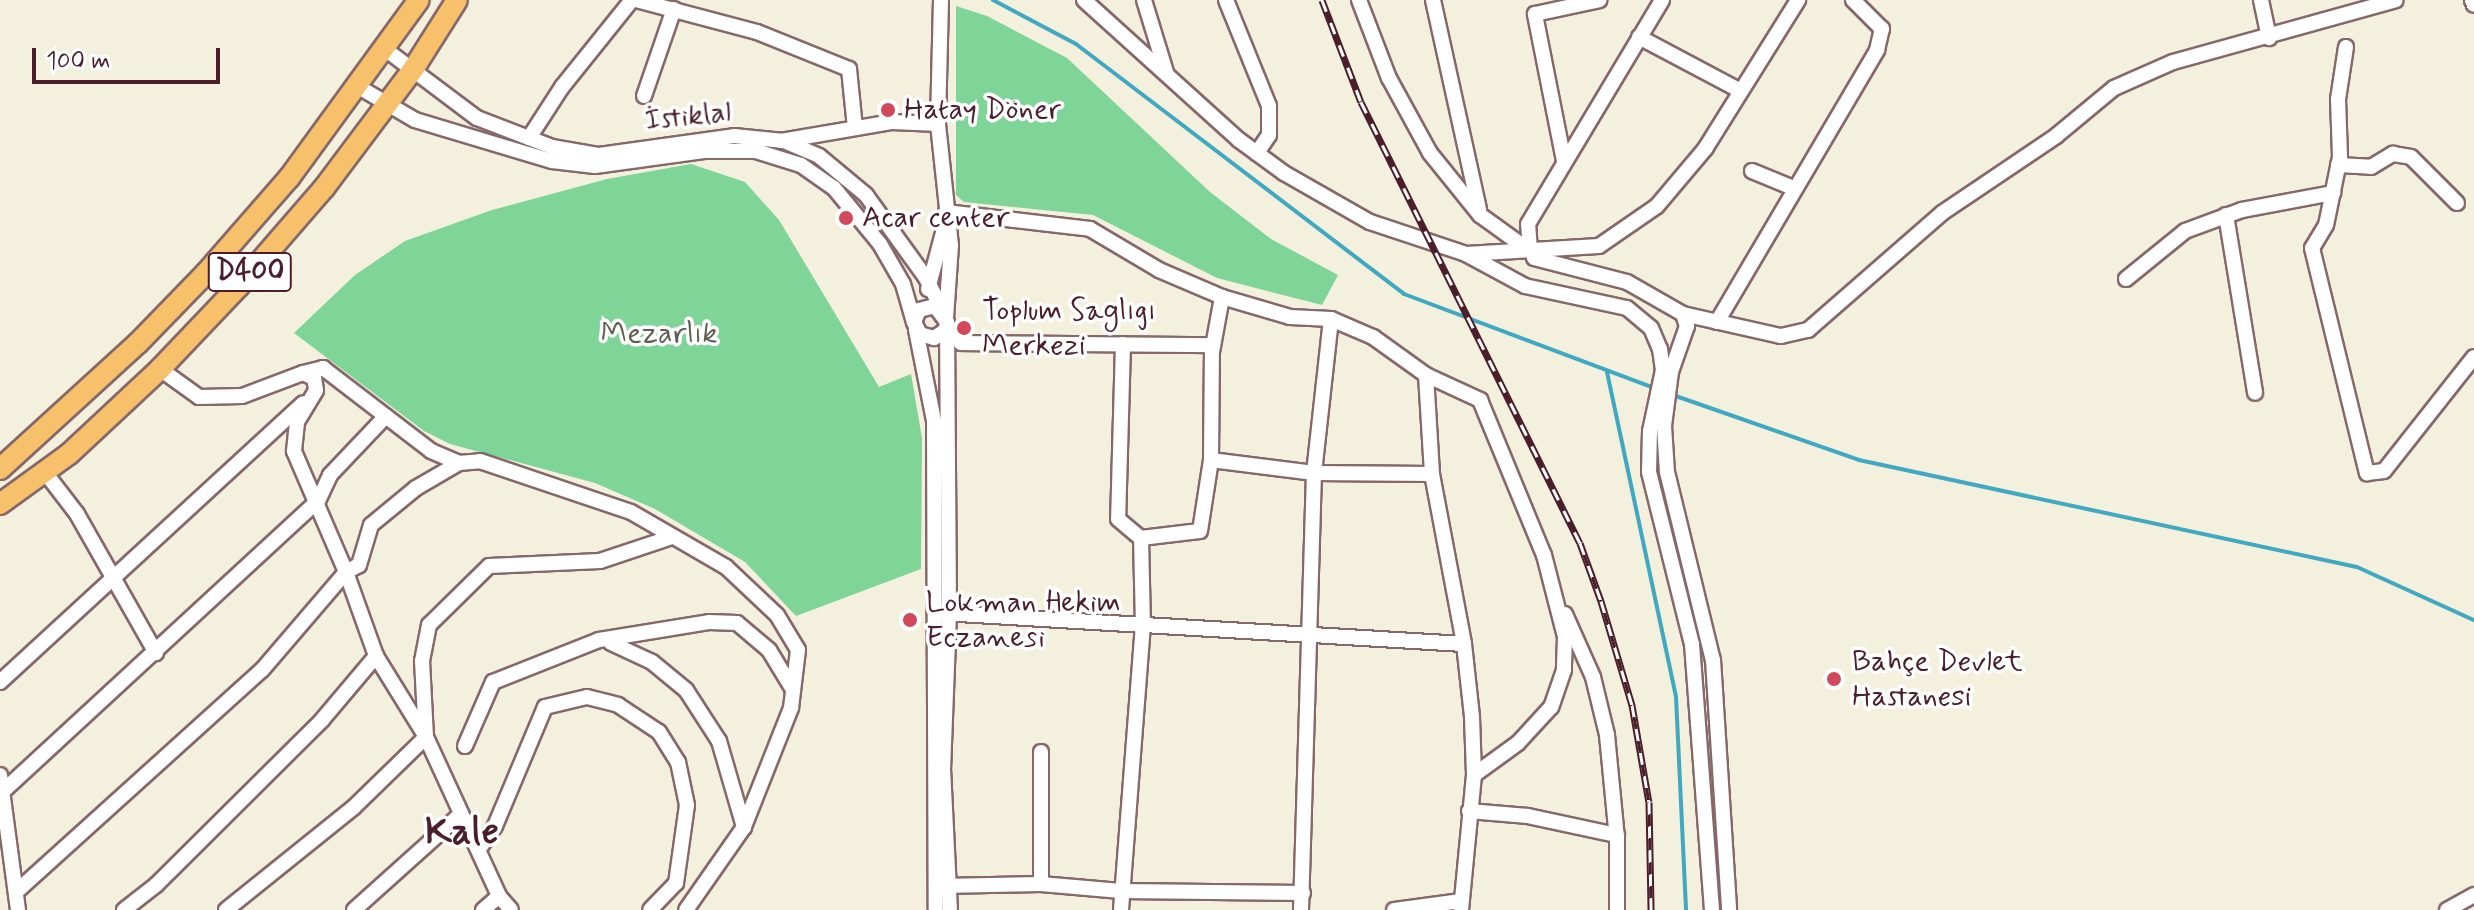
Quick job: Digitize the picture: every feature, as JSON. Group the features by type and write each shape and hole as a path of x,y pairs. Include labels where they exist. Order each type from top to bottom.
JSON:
{"highway":[{"name":"D400","path":"0,469 138,343 206,273 289,178 419,0"},
{"name":"D400","path":"0,504 44,471 160,369 324,188 414,68 457,0"}],"street":[{"path":"529,138 562,87 634,0 757,32 849,69 855,128"},
{"path":"936,910 942,886 945,323 951,245 938,124 941,0"},
{"path":"1084,0 1257,153 1370,222 1466,254 1525,286 1634,312 1651,328 1667,373"},
{"path":"1144,0 1166,75"},
{"path":"1226,0 1269,106 1269,135 1257,153"},
{"path":"1359,0 1389,78 1430,153 1480,215 1530,251"},
{"path":"1433,0 1480,215"},
{"path":"1564,161 1534,7 1600,0"},
{"path":"1530,251 1528,224 1662,0"},
{"path":"1466,254 1599,246 1657,206 1705,149 1798,0"},
{"path":"1717,322 1793,188 1877,50 1882,29 1853,0"},
{"path":"2261,0 2269,38"},
{"path":"1466,254 1553,259 1627,282 1683,314 1781,336 1808,330 1942,213 2056,136 2114,88 2173,62 2269,38 2396,0"},
{"path":"644,96 674,9"},
{"path":"1639,37 1741,91"},
{"path":"2346,47 2338,99 2338,165 2326,225 2312,248 2367,473 2384,471 2474,357"},
{"name":"İstiklal","path":"385,49 477,118 529,138 599,155 734,136 781,141 819,156 866,195 929,287 945,323"},
{"path":"357,86 385,107 552,161 595,166 704,151 756,151 801,165 834,188 880,244 903,284 917,321 934,421 942,613"},
{"path":"781,141 855,128 938,124"},
{"path":"2338,165 2371,167 2393,154 2411,157 2457,203"},
{"path":"1752,171 1793,188"},
{"path":"2126,279 2185,231 2226,215 2333,193"},
{"path":"917,321 929,287 946,212"},
{"path":"946,212 1090,229 1159,270 1222,297 1290,317 1331,319 1373,337 1426,375 1480,400 1552,589 1593,677 1607,735 1617,835 1617,910"},
{"path":"2226,215 2255,393"},
{"path":"1123,344 1118,519 1141,538 1200,531 1211,460 1213,345 1222,297"},
{"path":"917,321 930,306 961,343 1213,345"},
{"path":"1683,314 1687,326 1667,373 1649,472 1692,644 1700,708 1712,910"},
{"path":"1301,910 1312,636 1314,473 1331,319"},
{"path":"917,321 928,338 945,323"},
{"path":"160,369 199,397 242,396 323,368 431,451 459,463"},
{"path":"303,373 314,378 316,390 297,422 294,451 318,501 376,656 426,737 499,896 511,910"},
{"path":"1394,910 1461,905 1474,775 1464,644 1432,474 1426,375"},
{"path":"0,682 115,581 316,390"},
{"path":"2,795 318,501 330,475 386,416"},
{"path":"1658,422 1667,472 1713,660 1729,910"},
{"path":"1211,460 1314,473 1432,474"},
{"path":"16,892 262,670 346,572 359,565 371,525 416,488 459,463 480,461 631,512 669,538 726,567 777,615 798,650 791,708 744,827 686,910"},
{"path":"44,471 77,514 156,653"},
{"path":"226,910 354,807 426,737 422,661 429,625 489,566 600,561 669,538"},
{"path":"1121,910 1143,626 1141,538"},
{"path":"1474,775 1518,743 1551,707 1565,659 1552,589"},
{"path":"942,613 1464,644"},
{"path":"465,746 493,682 599,640 709,622 737,623 769,650 792,688"},
{"path":"599,640 626,646 686,690 719,741 744,827"},
{"path":"124,910 156,885 322,720 376,656"},
{"path":"479,849 495,826 545,707 587,697 618,705 659,732 678,762 687,805 676,883 650,910"},
{"path":"1041,752 1041,884"},
{"path":"0,775 18,910"},
{"path":"1469,811 1528,816 1617,835"},
{"path":"354,910 461,814"},
{"path":"942,886 1041,884 1121,891 1303,893"},
{"path":"942,886 950,910"},
{"path":"2447,910 2474,895"},
{"path":"483,910 499,896"}],"green space":[{"path":"956,6 987,16 1067,58 1210,192 1271,239 1338,275 1322,305 1217,278 1093,215 964,202 956,195"},
{"name":"Mezarlık","path":"691,164 745,182 779,220 879,387 911,374 922,438 921,569 796,616 745,562 655,509 595,483 450,444 424,431 294,333 355,275 405,241 492,210 607,179"}],"waterway":[{"path":"993,0 1076,44 1404,294 1654,388"},
{"path":"1607,372 1676,697 1686,910"},
{"path":"1670,394 1859,460 2357,567 2474,620"}],"railway":[{"path":"1322,0 1361,102 1580,543 1601,601 1632,705 1649,802 1651,910"}],"place":[{"name":"Hatay Döner","path":"888,110"},
{"name":"Acar center","path":"846,218"},
{"name":"Toplum Saglıgı Merkezi","path":"964,328"},
{"name":"Lokman Hekim Eczanesi","path":"910,620"},
{"name":"Bahçe Devlet Hastanesi","path":"1834,679"}],"district":[{"name":"Kale","path":"462,833"}]}
